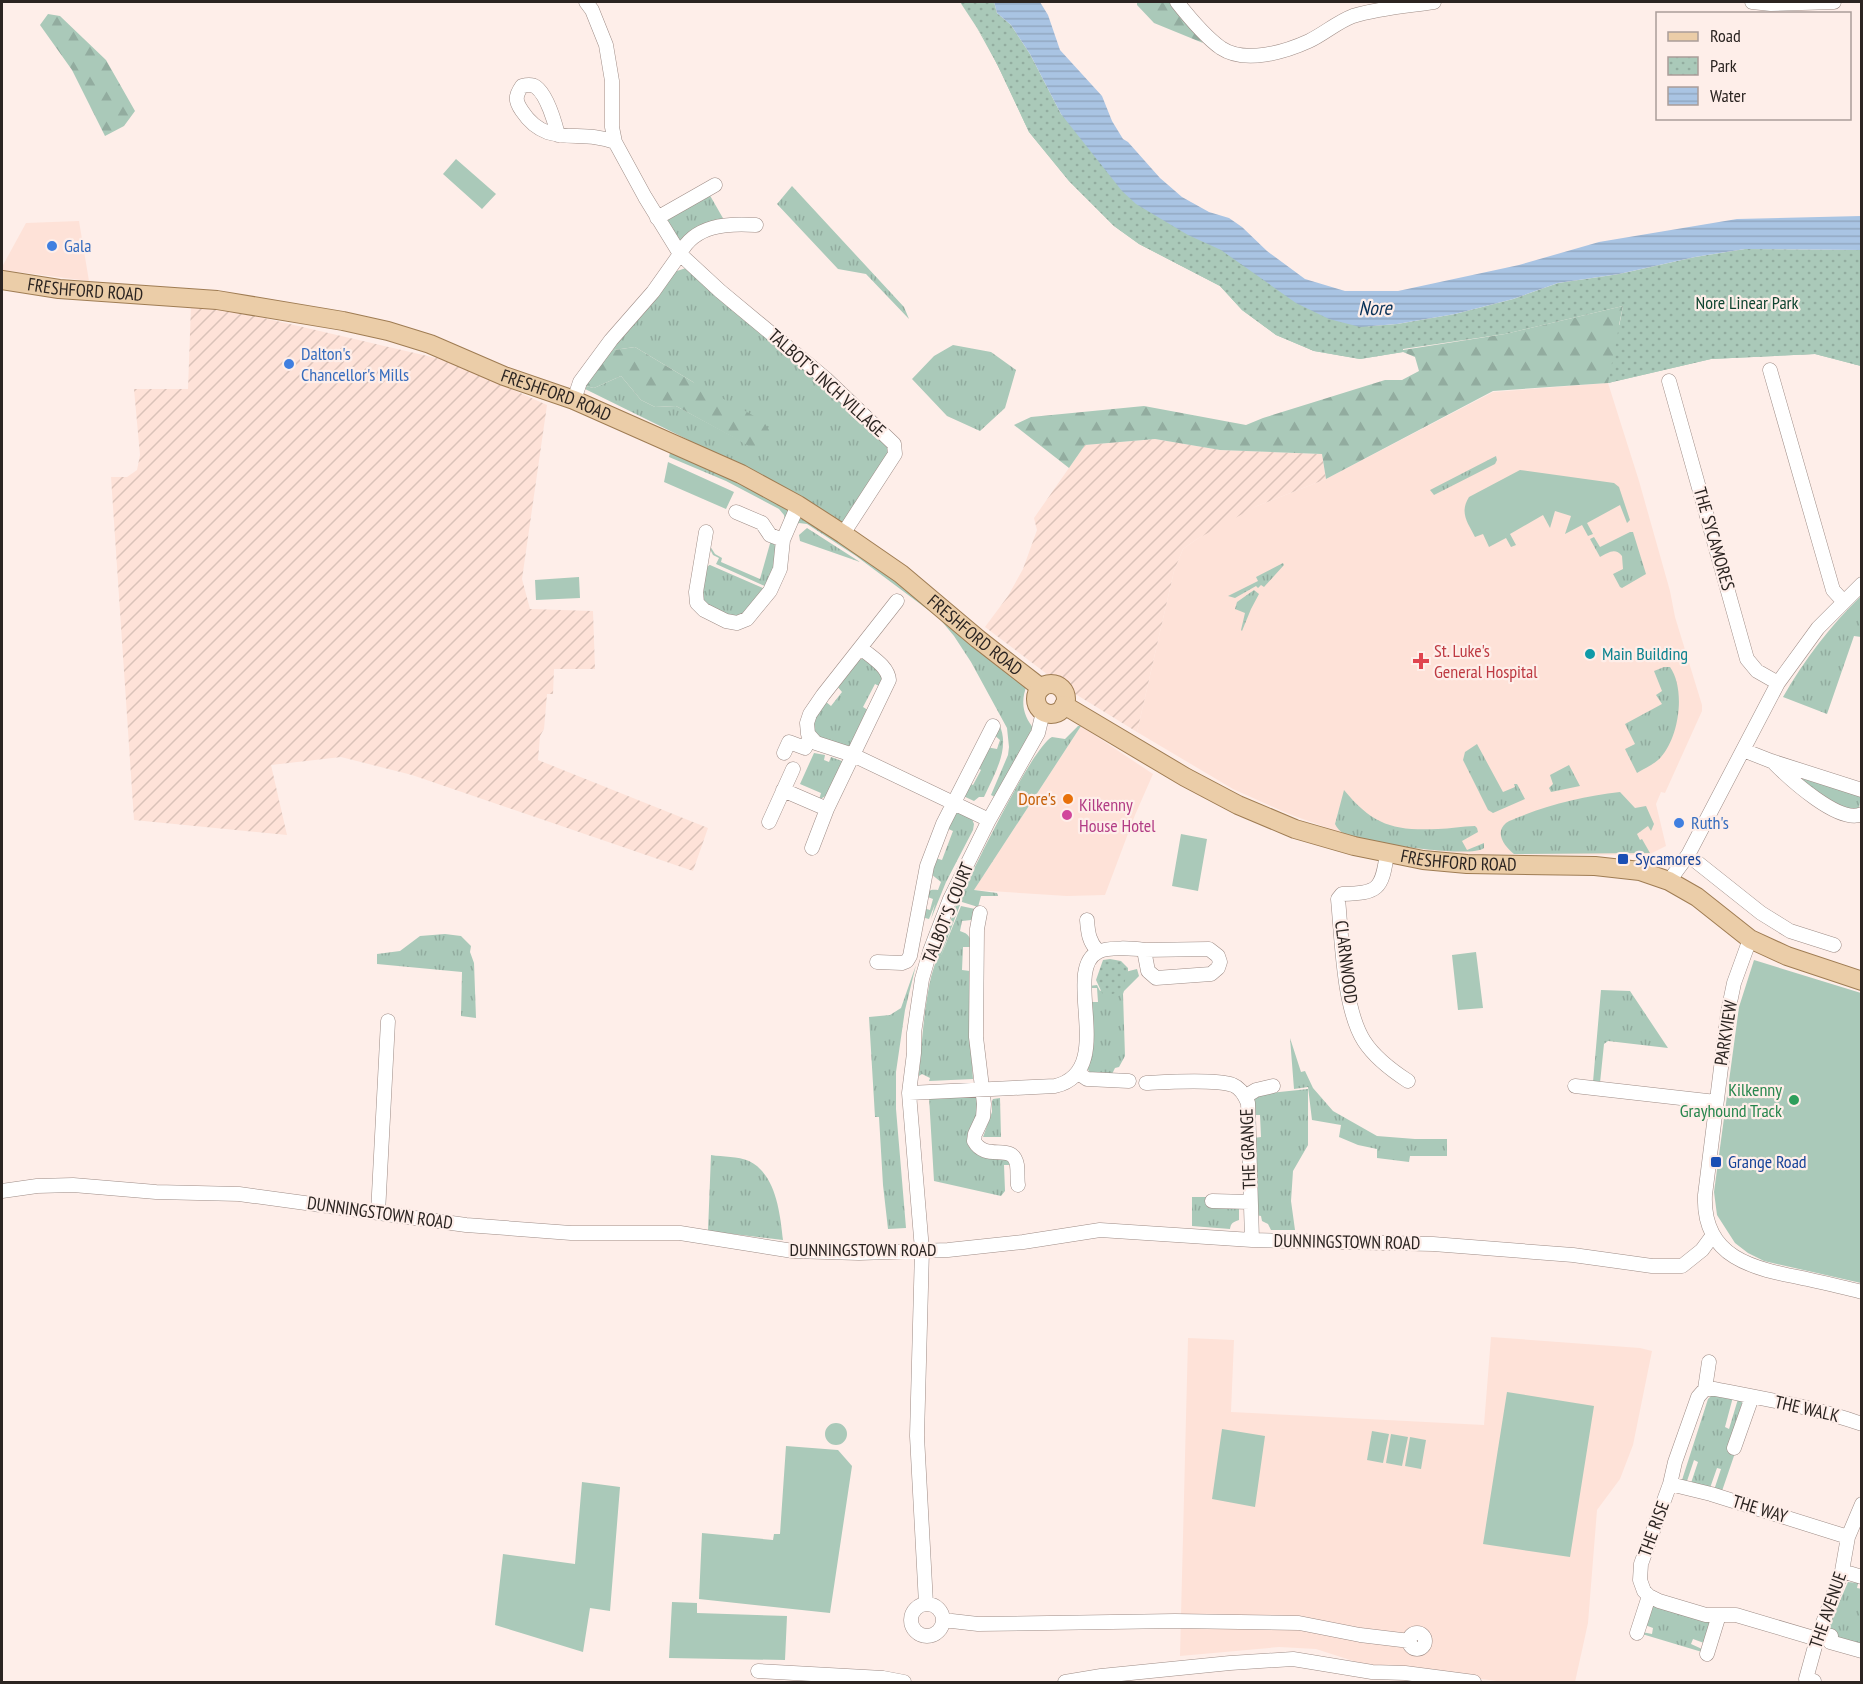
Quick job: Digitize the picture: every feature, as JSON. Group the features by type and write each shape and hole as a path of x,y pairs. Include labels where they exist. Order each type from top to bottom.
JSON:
{"main road":[{"name":"FRESHFORD ROAD","path":"2,280 59,289 217,300 342,321 388,331 430,344 504,376 574,400 741,474 798,505 910,581 978,639 1041,688"},
{"name":"FRESHFORD ROAD","path":"1043,712 1036,701 1041,688 1051,684 1061,688 1065,694 1064,705 1154,760 1238,805 1295,829 1354,846 1423,860 1467,864 1595,866 1640,871 1669,881 1697,897 1750,939 1787,956 1862,981"},
{"path":"1043,712 1054,714 1064,705"}],"street":[{"name":"TALBOT'S INCH VILLAGE","path":"586,2 592,10 606,45 612,81 612,127 615,142 657,218 680,254 720,291 826,379 894,444 895,454 843,534"},
{"path":"1177,2 1221,48 1237,55 1253,56 1309,41 1351,17 1434,2"},
{"path":"1752,2 1771,4 1834,2"},
{"path":"558,135 603,138 615,142"},
{"path":"657,218 715,185"},
{"path":"574,400 580,382 611,340 653,292 690,240 702,231 726,224 756,225"},
{"path":"1770,370 1833,590 1843,601"},
{"name":"THE SYCAMORES","path":"1669,381 1747,659 1757,671 1778,683"},
{"path":"706,532 708,559 696,592 697,603 704,610 726,621 737,623 747,619 770,591 780,569 783,540 798,505"},
{"path":"736,512 762,523 770,535 783,540"},
{"path":"1669,881 1688,855 1778,683 1818,628 1862,584"},
{"path":"897,601 810,714 807,729 810,737 816,743 853,755 989,820"},
{"path":"812,848 827,809 890,680 889,672 861,648"},
{"name":"TALBOT'S COURT","path":"926,1604 917,1436 922,1251 909,1093 914,1033 922,979 950,899 989,820 1038,733 1043,712"},
{"path":"877,962 902,963 910,957 927,866 953,802 993,726"},
{"path":"784,753 789,742 805,748 810,737"},
{"path":"1743,750 1862,790"},
{"path":"1771,761 1811,795 1832,808 1852,816 1862,814"},
{"path":"770,822 793,769"},
{"path":"783,790 827,809"},
{"name":"CLARNWOOD","path":"1387,853 1384,870 1377,887 1364,893 1342,894 1338,899 1348,996 1354,1020 1364,1041 1389,1069 1408,1081"},
{"path":"1688,855 1761,913 1790,931 1834,945"},
{"name":"TALBOT'S COURT","path":"980,913 972,929 976,1037 984,1104 983,1117 974,1141 982,1150 1003,1152 1013,1156 1017,1163 1018,1185"},
{"path":"1087,920 1088,936 1098,951"},
{"name":"PARKVIEW","path":"1713,1235 1704,1210 1716,1102 1734,982 1750,939"},
{"path":"909,1093 1055,1086 1072,1079 1085,1059 1087,1028 1084,978 1090,959 1098,951 1128,947 1144,950 1209,949 1218,956 1220,962 1218,968 1211,974 1156,978 1148,971 1144,950"},
{"path":"378,1213 388,1021"},
{"path":"1078,1073 1087,1079 1123,1078"},
{"name":"THE GRANGE","path":"1146,1083 1222,1083 1233,1085 1246,1096 1252,1240"},
{"name":"THE GRANGE","path":"1246,1096 1256,1090 1273,1086"},
{"path":"1575,1086 1716,1102"},
{"name":"DUNNINGSTOWN ROAD","path":"2,1191 37,1186 73,1185 156,1192 238,1194 466,1225 571,1233 680,1233 793,1251 859,1253 935,1251 1023,1242 1100,1230 1252,1240 1433,1244 1573,1255 1652,1266 1682,1266 1702,1250 1713,1235"},
{"name":"THE GRANGE","path":"1212,1201 1250,1202"},
{"path":"1713,1235 1720,1245 1734,1257 1751,1266 1862,1292"},
{"name":"THE RISE","path":"1648,1596 1640,1580 1641,1564 1698,1397 1705,1389 1709,1362"},
{"name":"THE WALK","path":"1705,1389 1807,1407 1862,1424"},
{"name":"THE WALK","path":"1734,1448 1752,1397"},
{"name":"THE WAY","path":"1670,1484 1849,1535"},
{"name":"THE AVENUE","path":"1814,1681 1806,1679 1817,1639 1842,1570 1849,1535 1862,1504"},
{"path":"1842,1570 1862,1578"},
{"path":"1637,1633 1648,1596 1697,1612 1736,1615 1817,1639"},
{"path":"926,1604 936,1607 941,1612 943,1620 936,1634 928,1636 920,1635 914,1630 911,1622 912,1614 917,1608 926,1604"},
{"path":"1707,1654 1719,1615"},
{"path":"943,1620 978,1624 1175,1621 1299,1623 1360,1635 1410,1641"},
{"path":"1831,1636 1830,1642 1862,1651"},
{"path":"1065,1683 1101,1676 1293,1659 1372,1672 1405,1673 1474,1683"},
{"path":"758,1671 883,1678 904,1683"}],"shaded area":[{"path":"79,221 89,281 2,270 26,223"},
{"path":"191,306 225,309 449,361 547,405 522,579 530,609 593,611 595,669 554,669 553,694 547,694 538,760 708,828 693,871 412,775 341,757 271,765 287,835 134,820 111,477 127,477 137,470 140,455 134,389 188,389"},
{"name":"St. Luke's General Hospital","path":"1608,383 1639,481 1670,591 1675,617 1702,705 1702,711 1665,793 1661,792 1656,804 1666,846 1650,854 1639,855 1464,854 1403,847 1344,834 1289,814 1233,789 1137,732 1174,571 1183,549 1234,517 1326,479 1493,392"},
{"path":"1155,439 1220,450 1322,454 1326,479 1257,506 1183,549 1174,571 1137,732 1064,687 985,627 1008,596 1023,569 1037,530 1034,518 1085,445"},
{"path":"1081,726 1153,774 1105,895 1067,896 974,890"},
{"path":"1491,1337 1640,1348 1652,1351 1633,1445 1620,1479 1597,1510 1588,1623 1575,1682 1504,1682 1407,1669 1372,1667 1316,1649 1279,1647 1180,1656 1188,1338 1234,1340 1231,1412 1484,1425"}],"green space":[{"name":"Nore Linear Park","path":"960,2 994,2 997,13 1011,25 1030,54 1061,114 1188,235 1221,250 1245,268 1360,327 1397,324 1455,314 1513,299 1558,283 1619,274 1695,257 1745,249 1861,250 1861,366 1815,354 1711,359 1608,383 1623,306 1505,334 1403,349 1403,352 1360,359 1314,351 1276,335 1242,310 1220,286 1139,244 1114,226 1069,181 1029,132 983,37"},
{"path":"1137,2 1171,2 1203,43 1154,23 1137,5"},
{"path":"48,14 60,16 106,60 135,111 124,126 105,136 72,70 40,25"},
{"path":"976,26 1018,91 1403,350 1505,334 1623,306 1619,325 1862,327 1861,366 1815,354 1711,359 1608,383 1493,391 1326,479 1322,454 1220,450 1155,439 1085,445 1069,468 1014,425 1031,417 1144,406 1246,425 1385,380 1402,380 1419,371 1415,357 1403,352 1360,359 1314,351 1276,335 1242,310 1220,286 1139,244 1114,226 1069,181 1029,132"},
{"path":"456,159 496,194 482,209 443,174"},
{"path":"792,186 904,307 909,319 866,274 838,269 777,204"},
{"path":"708,192 724,220 681,245 663,219"},
{"path":"686,268 763,335 766,334 780,351 821,379 825,388 830,387 866,421 890,450 841,526 794,492 583,388 585,386 594,388 621,376 641,400 655,407 676,406 758,450 766,450 693,382 635,347 607,351 674,272"},
{"path":"953,345 991,352 1016,370 1005,408 980,431 947,416 912,379 934,356"},
{"path":"635,347 763,421 770,435 770,442 766,450 758,451 676,406 655,407 641,400 621,376 594,388 585,386 607,351"},
{"path":"671,448 787,507 785,521 779,509 726,481 669,457"},
{"path":"1496,456 1495,464 1434,495 1430,490"},
{"path":"668,462 734,492 726,509 664,482"},
{"path":"1520,470 1614,483 1619,487 1630,520 1627,523 1620,505 1587,523 1593,534 1588,536 1582,525 1565,534 1571,516 1555,511 1550,528 1543,515 1510,534 1516,545 1511,547 1506,538 1489,547 1483,534 1475,537 1466,518 1466,503 1469,497"},
{"path":"802,518 864,554 1027,685 1024,709 1035,730 995,797 991,795 1008,755 1007,728 954,636 939,618 856,556 807,524 799,523 795,526"},
{"path":"807,528 860,562 800,541 799,535"},
{"path":"1633,532 1646,574 1622,588 1613,574 1623,569 1622,556 1614,551 1600,557 1590,539 1594,537 1600,547"},
{"path":"771,540 776,547 775,568 767,587 716,564 719,558 713,555 709,547 722,558 721,562 760,579"},
{"path":"1283,563 1284,565 1264,587 1256,586 1235,598 1228,596 1258,581 1256,577"},
{"path":"710,565 765,589 741,617 731,618 702,601 706,567"},
{"path":"579,577 580,598 536,600 535,580"},
{"path":"1254,590 1259,594 1242,631 1245,613 1235,609 1237,602"},
{"path":"1861,596 1861,637 1854,636 1827,714 1783,697 1819,644"},
{"path":"863,658 883,673 881,687 875,684 863,707 871,712 850,747 818,738 812,731 812,723 825,701 831,706 842,692 837,686"},
{"path":"1670,667 1678,688 1676,726 1661,757 1637,773 1625,749 1635,744 1625,724 1662,704 1656,695 1662,691 1654,671"},
{"path":"999,724 1003,742 1000,761 984,797 979,797 974,801 961,795 966,782 973,785 981,770 975,766 986,747 997,749 1000,740 993,734"},
{"path":"1078,726 1081,726 974,890 997,893 998,896 981,896 978,907 959,900 1003,812 1031,763 1052,737 1065,739"},
{"path":"1477,744 1503,792 1517,784 1525,799 1493,813 1488,810 1463,760 1465,752"},
{"path":"814,753 825,755 824,760 829,762 831,757 842,761 827,795 819,800 821,793 800,784"},
{"path":"1569,765 1580,786 1551,792 1549,788 1553,784 1550,775"},
{"path":"1791,771 1861,795 1859,809 1852,813 1808,787"},
{"path":"1344,790 1365,811 1396,827 1443,829 1475,826 1478,832 1462,841 1467,850 1484,843 1484,848 1475,851 1439,851 1393,845 1345,834 1335,824"},
{"path":"1620,792 1635,808 1646,806 1654,824 1651,831 1648,826 1637,834 1650,853 1514,854 1502,840 1503,827 1512,820 1568,801"},
{"path":"955,811 972,819 973,830 946,882 931,919 935,904 929,919 921,917 923,908 930,910 933,899 925,896 926,894 930,890 938,890 941,882 931,874 935,858 942,860 953,831 946,828"},
{"path":"1181,834 1207,839 1198,891 1172,886"},
{"path":"957,903 960,905 940,958 961,906 975,909 971,920 962,921 960,931 969,936 971,944 971,947 963,947 962,970 970,971 973,1079 929,1081 930,1078 922,1074 919,1076 927,1001 931,977"},
{"path":"445,934 461,936 471,946 470,952 474,963 476,1018 461,1016 462,972 377,964 377,954 400,951 420,936"},
{"path":"1476,952 1483,1008 1458,1010 1452,955"},
{"path":"1103,960 1121,961 1128,971 1119,992 1103,995 1096,980"},
{"name":"Kilkenny Grayhound Track","path":"1754,960 1861,993 1861,1283 1764,1261 1735,1243 1717,1215 1714,1192 1739,1007"},
{"path":"916,965 905,1010 896,1072 896,1109 906,1228 888,1229 879,1117 875,1117 869,1017 890,1015 901,1008"},
{"path":"1137,969 1139,976 1123,994 1125,1056 1111,1076 1091,1074 1087,1068 1090,1002 1098,1002 1097,988 1089,988 1089,986 1097,985 1100,991 1125,972"},
{"path":"1601,990 1630,991 1668,1048 1608,1041 1604,1044 1600,1083 1593,1082"},
{"path":"1290,1038 1301,1072 1305,1071 1313,1088 1333,1111 1377,1136 1447,1139 1447,1156 1410,1156 1409,1162 1377,1158 1377,1149 1358,1145 1339,1137 1341,1125 1312,1120 1308,1087 1294,1089"},
{"path":"1308,1089 1308,1145 1293,1171 1291,1201 1295,1230 1271,1230 1268,1224 1262,1221 1261,1216 1255,1215 1253,1138 1261,1137 1260,1115 1253,1115 1254,1103 1260,1094"},
{"path":"975,1096 978,1111 970,1139 1003,1156 1012,1165 1004,1165 1005,1191 1001,1196 934,1181 929,1097"},
{"path":"1000,1098 1001,1137 983,1137 992,1112 992,1101"},
{"path":"711,1155 745,1159 758,1167 765,1175 775,1195 783,1240 708,1231"},
{"path":"1192,1197 1206,1197 1207,1206 1239,1208 1239,1220 1231,1225 1230,1229 1192,1226"},
{"path":"1507,1392 1594,1406 1570,1557 1483,1544"},
{"path":"1712,1395 1733,1397 1725,1427 1729,1429 1738,1399 1743,1400 1728,1450 1735,1453 1722,1491 1714,1490 1721,1469 1717,1468 1710,1488 1691,1483 1698,1462 1694,1460 1687,1481 1682,1480 1708,1399"},
{"path":"832,1423 840,1423 847,1430 847,1438 840,1445 832,1445 825,1438 825,1430"},
{"path":"1222,1429 1265,1436 1255,1507 1212,1499"},
{"path":"1372,1431 1389,1434 1383,1463 1367,1460"},
{"path":"1391,1434 1408,1437 1402,1466 1386,1463"},
{"path":"1410,1437 1426,1440 1421,1469 1405,1466"},
{"path":"786,1446 838,1450 852,1466 830,1613 699,1599 702,1533 773,1540 774,1534 780,1534"},
{"path":"582,1482 620,1487 610,1611 590,1608 583,1652 495,1625 503,1554 575,1564"},
{"path":"1848,1582 1858,1583 1857,1588 1862,1589 1860,1646 1838,1639 1838,1634 1827,1631"},
{"path":"672,1602 697,1603 697,1613 787,1616 785,1660 669,1658"},
{"path":"1652,1602 1711,1622 1704,1643 1693,1639 1691,1644 1702,1649 1702,1652 1642,1634 1642,1632 1652,1634 1653,1628 1645,1625"}],"water":[{"name":"Nore","path":"994,2 1040,2 1048,15 1060,50 1102,96 1112,121 1123,139 1160,178 1182,197 1209,212 1229,218 1267,251 1305,279 1345,291 1398,291 1519,265 1599,242 1737,219 1861,216 1861,250 1745,249 1695,257 1619,274 1558,283 1513,299 1455,314 1397,324 1360,327 1329,319 1296,303 1221,250 1188,235 1136,204 1122,191 1061,114 1030,54 1011,25 997,13"}],"place":[{"name":"Gala","path":"52,246"},
{"name":"Dalton's Chancellor's Mills","path":"289,364"},
{"name":"Main Building","path":"1590,654"},
{"name":"St. Luke's General Hospital","path":"1421,661"},
{"name":"Dore's","path":"1068,799"},
{"name":"Kilkenny House Hotel","path":"1067,815"},
{"name":"Ruth's","path":"1679,823"},
{"name":"Sycamores","path":"1623,859"},
{"name":"Kilkenny Grayhound Track","path":"1794,1100"},
{"name":"Grange Road","path":"1716,1162"}]}
